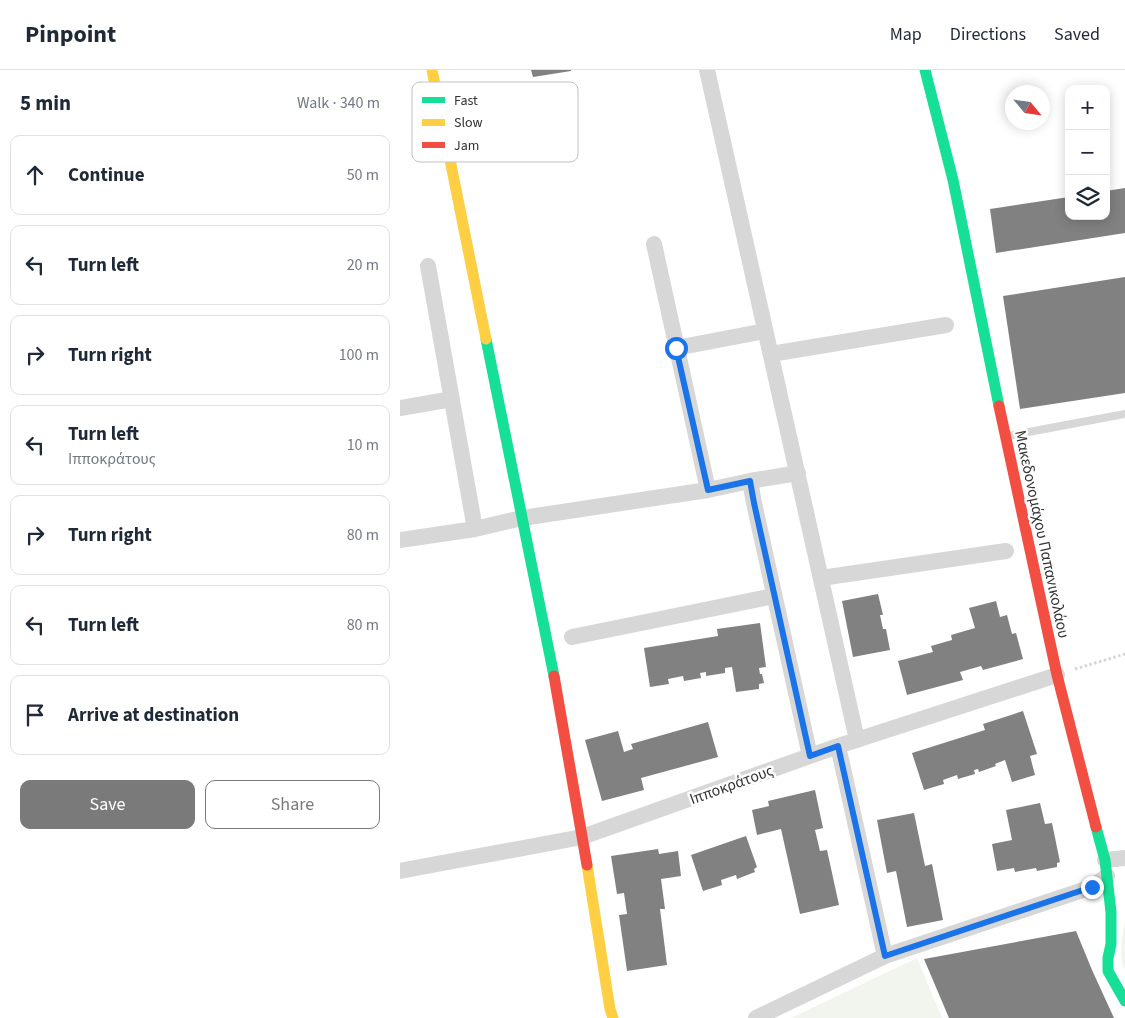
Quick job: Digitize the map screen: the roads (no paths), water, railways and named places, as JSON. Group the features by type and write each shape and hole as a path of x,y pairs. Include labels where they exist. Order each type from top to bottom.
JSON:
{"street":[{"path":"706,70 857,740"},
{"name":"Μακεδονομάχου Παπανικολάου","path":"925,70 953,180 1005,436 1057,675 1106,860 1111,912 1111,944 1108,971 1125,1001"},
{"path":"450,162 548,645 613,1018"},
{"path":"654,244 708,490"},
{"path":"428,266 475,529"},
{"path":"771,354 946,325"},
{"path":"676,348 766,331"},
{"path":"400,408 452,399"},
{"path":"400,540 475,529 522,518 708,490 798,473"},
{"path":"750,481 810,756"},
{"path":"821,578 1006,551"},
{"path":"572,637 774,596"},
{"name":"Ιπποκράτους","path":"400,871 582,837 838,746 1057,675"},
{"path":"838,746 885,956"},
{"path":"1106,860 1125,858"},
{"path":"756,1018 885,956 1092,887 1107,876"}],"lane":[{"path":"1005,436 1125,414"}]}
